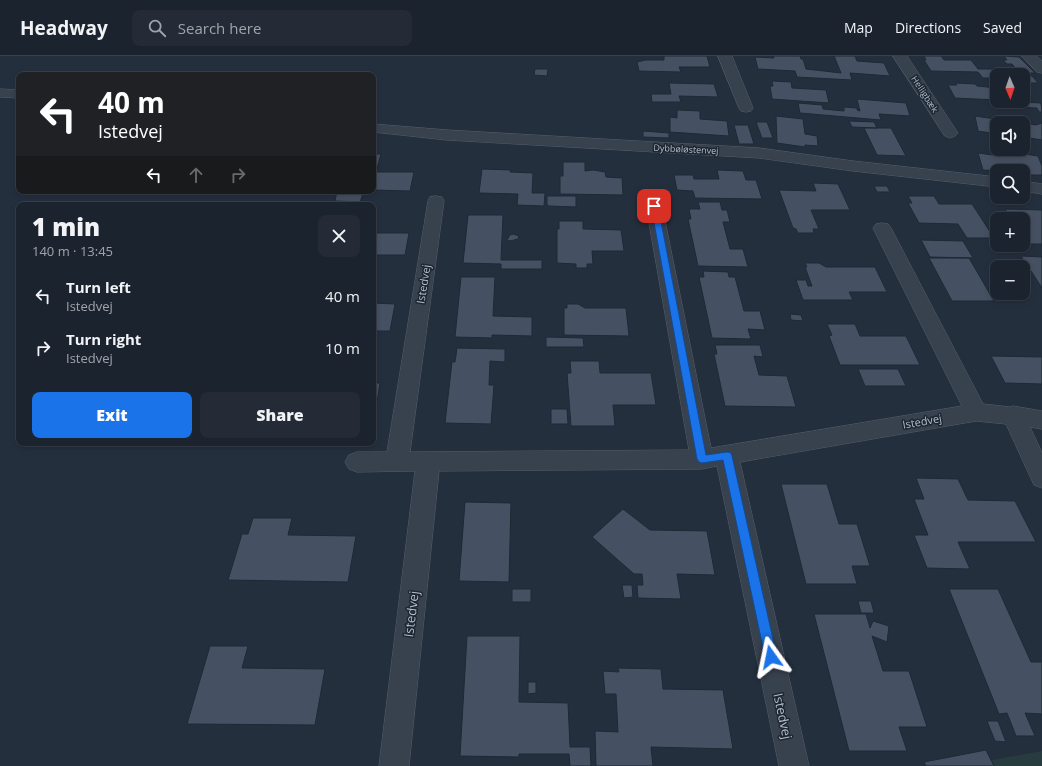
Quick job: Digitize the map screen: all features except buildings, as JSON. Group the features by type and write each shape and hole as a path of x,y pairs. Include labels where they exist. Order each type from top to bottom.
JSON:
{"street":[{"path":"726,56 746,108"},
{"name":"Helligbæk","path":"900,56 950,132"},
{"path":"1029,56 1042,69"},
{"path":"0,93 16,94"},
{"name":"Dybbøløstenvej","path":"376,128 447,135 759,153 853,166 990,181"},
{"path":"1030,187 1042,189"},
{"name":"Istedvej","path":"397,462 436,201"},
{"name":"Istedvej","path":"654,206 715,457 794,766"},
{"path":"882,228 976,412"},
{"name":"Istedvej","path":"357,462 715,457 976,412 1013,415 1042,420"},
{"path":"1013,415 1042,478"},
{"name":"Istedvej","path":"394,766 428,462"}],"green space":[{"path":"1042,751 1042,766 994,766 992,760"}],"route":[{"path":"654,206 702,459 727,456 771,657"}]}
